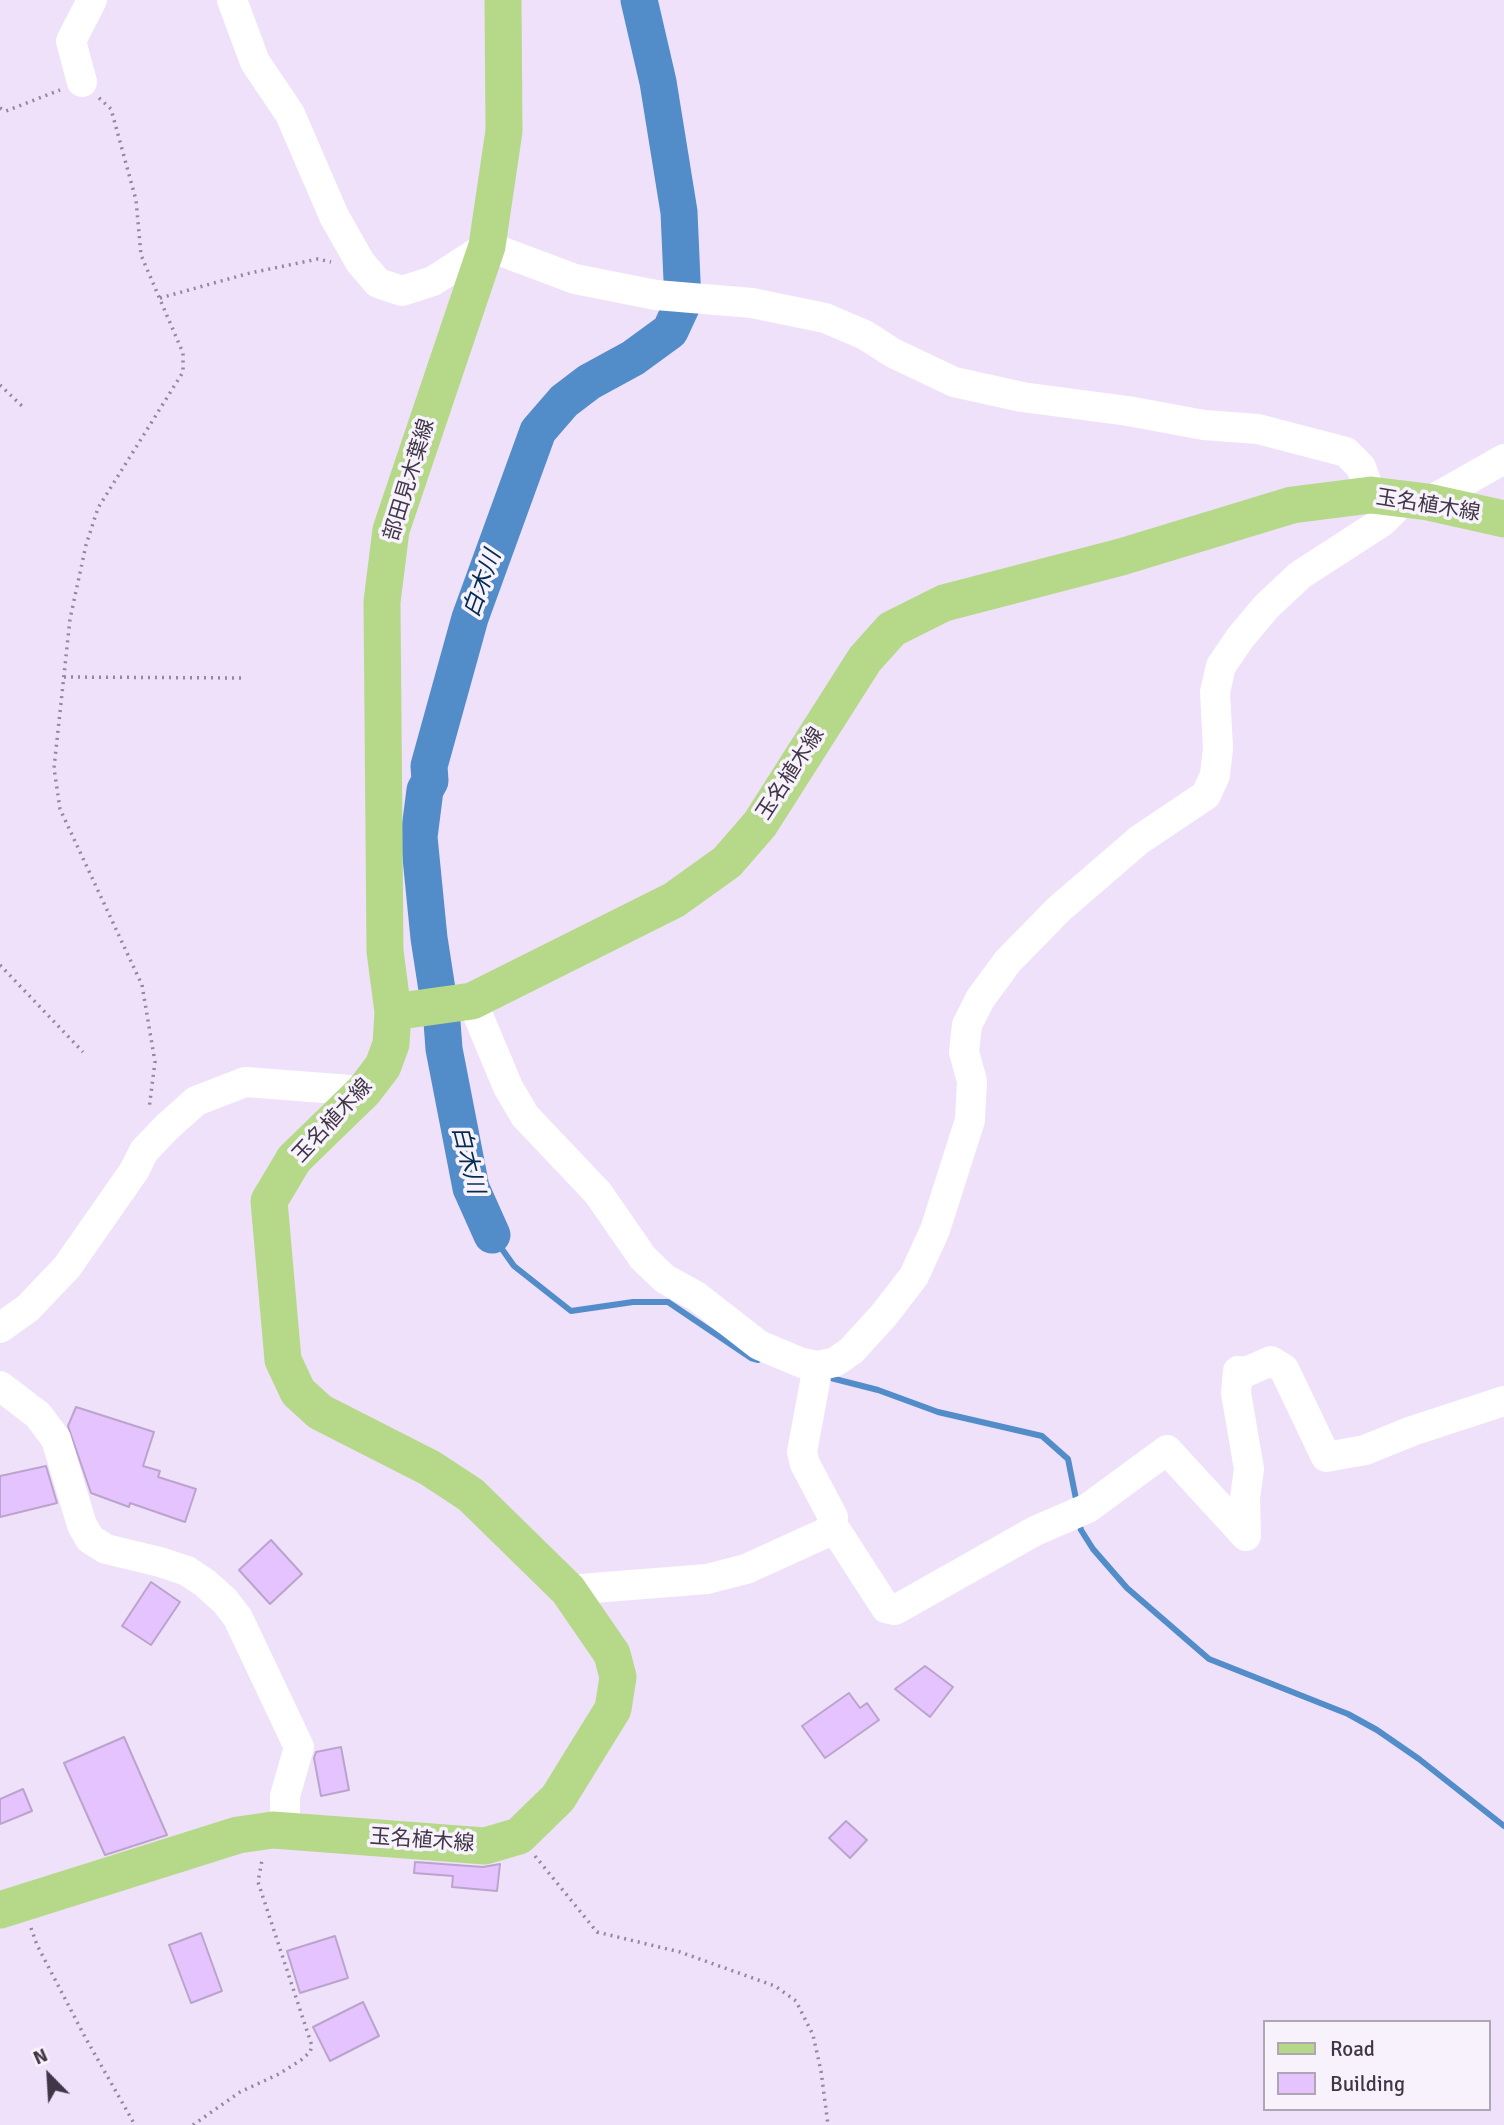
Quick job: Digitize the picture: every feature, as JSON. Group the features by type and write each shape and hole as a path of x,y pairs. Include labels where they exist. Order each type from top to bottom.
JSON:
{"main road":[{"name":"部田見木葉線","path":"438,1006 385,951 382,602 391,530 486,246 504,131 503,0"},
{"name":"玉名植木線","path":"11,1907 238,1835 279,1830 485,1846 519,1836 558,1798 613,1709 618,1677 611,1654 568,1590 471,1495 430,1468 320,1412 298,1392 283,1360 269,1201 294,1159 365,1091 383,1066 391,1044 438,1006 674,900 727,862 760,824 865,659 892,629 944,603 1121,557 1292,505 1399,498 1504,519"}],"street":[{"path":"82,82 71,41 92,0"},
{"path":"232,0 255,62 290,114 334,216 360,262 378,283 402,291 433,281 486,246 575,279 656,295 752,303 825,318 865,335 893,354 954,382 1022,397 1128,411 1204,425 1258,429 1346,452 1399,498"},
{"path":"832,1530 833,1517 805,1464 802,1452 815,1377 850,1351 884,1315 914,1276 930,1242 970,1121 972,1081 964,1052 967,1025 980,999 1008,961 1059,909 1139,840 1206,795 1215,775 1218,748 1215,692 1221,666 1266,607 1300,575 1382,522 1394,510 1399,498 1504,460"},
{"path":"438,1006 508,1087 525,1116 598,1193 643,1258 665,1279 713,1308 759,1345 802,1363 815,1377"},
{"path":"0,1328 28,1308 67,1267 135,1171 144,1151 196,1101 245,1082 365,1091"},
{"path":"832,1530 837,1532 886,1608 895,1610 1035,1531 1079,1512 1167,1450 1245,1536 1245,1498 1249,1469 1236,1393 1238,1371 1246,1372 1270,1361 1284,1369 1325,1457 1366,1450 1412,1431 1504,1401"},
{"path":"0,1386 38,1415 56,1439 82,1525 90,1539 106,1549 187,1571 225,1601 238,1618 299,1747 285,1796 279,1830"},
{"path":"568,1590 707,1579 746,1569 832,1530"}],"path":[{"path":"0,108 6,111 82,82 111,109 136,200 141,254 183,353 183,372 98,508 86,545 70,619 54,768 60,809 142,985 155,1062 144,1151"},
{"path":"160,298 250,273 318,258 331,262"},
{"path":"0,385 22,406"},
{"path":"64,677 242,678"},
{"path":"0,965 83,1052"},
{"path":"193,2125 240,2092 279,2074 301,2060 310,2052 312,2046 258,1882 259,1872 279,1830"},
{"path":"519,1836 597,1932 680,1952 775,1986 796,2001 813,2035 828,2125"},
{"path":"11,1907 37,1945 135,2125"}],"building":[{"path":"76,1407 154,1432 143,1466 160,1471 158,1477 196,1489 185,1522 130,1503 129,1507 91,1493 68,1426"},
{"path":"46,1466 57,1503 0,1517 0,1476"},
{"path":"271,1540 302,1574 270,1604 239,1570"},
{"path":"151,1582 180,1602 151,1645 122,1626"},
{"path":"925,1666 953,1687 930,1717 895,1689"},
{"path":"849,1693 860,1708 867,1703 879,1720 825,1758 802,1726"},
{"path":"124,1737 167,1835 105,1855 64,1763"},
{"path":"341,1747 349,1790 321,1796 314,1758 316,1752"},
{"path":"23,1789 32,1811 0,1824 0,1799"},
{"path":"846,1821 867,1840 850,1858 829,1838"},
{"path":"415,1862 483,1867 500,1864 497,1891 452,1887 453,1876 414,1873"},
{"path":"201,1933 222,1991 191,2003 169,1945"},
{"path":"335,1936 348,1978 300,1993 287,1951"},
{"path":"363,2002 379,2036 330,2061 313,2027"}],"waterway":[{"name":"白木川","path":"492,1235 471,1188 444,1049 419,837 425,790 430,781 429,766 470,618 538,431 564,401 589,382 633,358 670,331 683,303 679,212 658,82 639,0"},
{"path":"492,1235 514,1266 571,1311 633,1302 668,1302 751,1358 758,1360"},
{"path":"823,1376 878,1390 938,1412 1042,1436 1068,1459 1077,1504"},
{"path":"1079,1522 1093,1549 1127,1588 1209,1659 1348,1714 1377,1730 1419,1759 1504,1826"}]}
